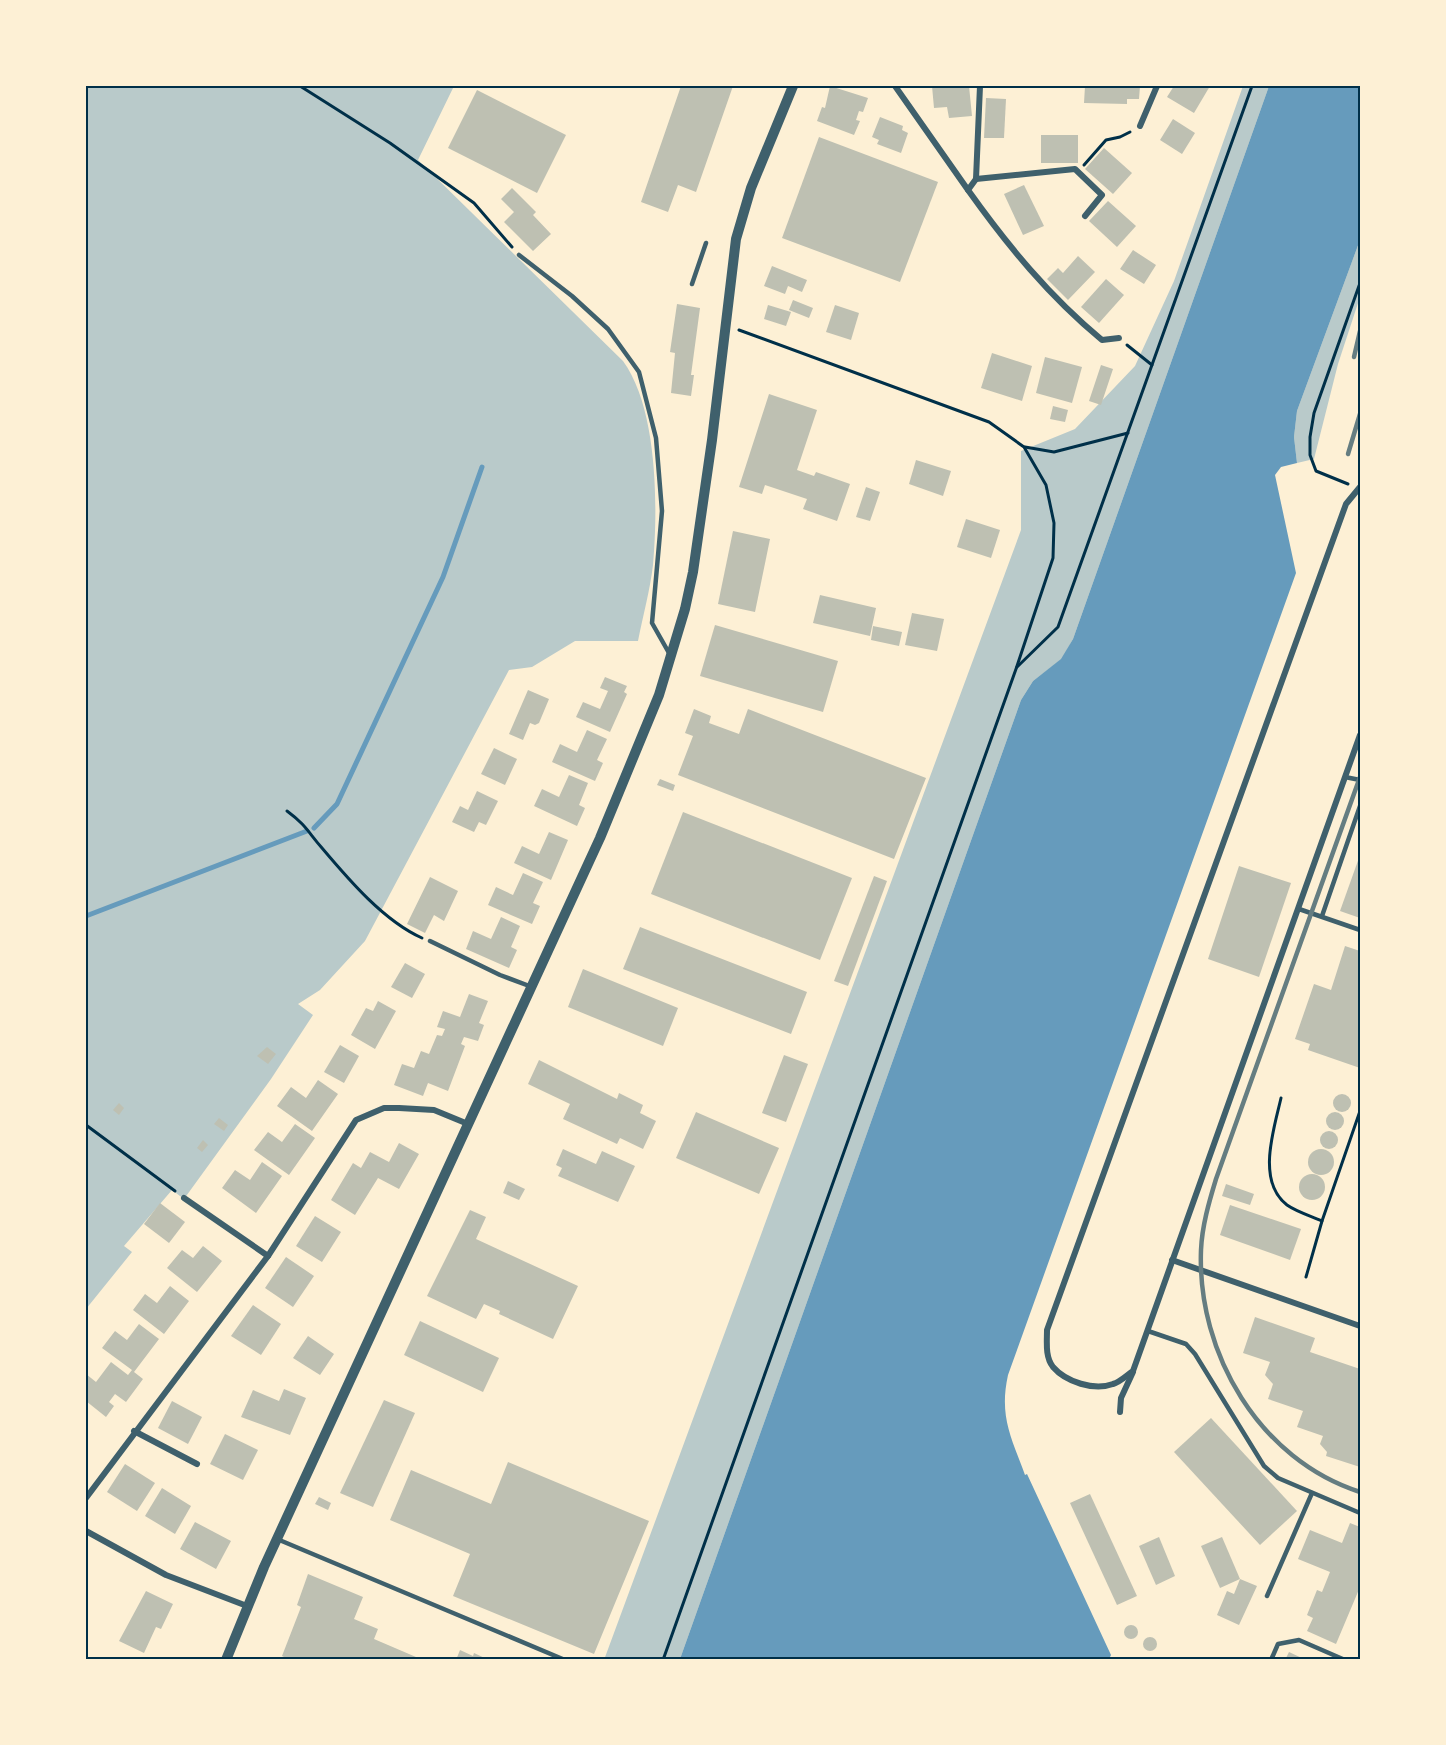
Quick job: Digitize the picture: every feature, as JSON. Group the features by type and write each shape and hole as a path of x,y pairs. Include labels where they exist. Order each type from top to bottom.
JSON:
{"street":[{"path":"226,1659 277,1539 631,769 671,658 693,572 733,260 742,215 793,86"},
{"path":"895,86 899,96 1004,240 1052,296 1102,340 1119,338"},
{"path":"968,190 976,179 980,86"},
{"path":"1140,126 1157,86"},
{"path":"976,179 1075,169 1102,195 1085,216"},
{"path":"1133,1371 1114,1384 1098,1387 1073,1381 1053,1366 1047,1349 1047,1330 1346,504 1359,488"},
{"path":"1120,1412 1122,1398 1148,1331 1360,735"},
{"path":"86,1498 134,1431 268,1256 356,1120 384,1108 399,1108 434,1110 468,1124"},
{"path":"183,1198 268,1256"},
{"path":"1172,1260 1360,1326"},
{"path":"134,1431 196,1464"},
{"path":"86,1531 166,1575 247,1606"}],"lane":[{"path":"692,284 706,243"},
{"path":"519,255 572,296 608,329 639,372 656,438 662,511 659,569 652,623 671,658"},
{"path":"1345,777 1360,780"},
{"path":"1322,916 1360,806"},
{"path":"1299,909 1360,930"},
{"path":"430,941 500,975 532,987"},
{"path":"1148,1331 1186,1344 1196,1354 1221,1394 1240,1432 1264,1466 1278,1478 1360,1513"},
{"path":"1267,1596 1312,1492"},
{"path":"277,1539 565,1659"},
{"path":"1271,1659 1278,1644 1299,1640 1345,1659"}],"path":[{"path":"300,86 390,143 474,203 519,255"},
{"path":"1016,669 1058,627 1252,86"},
{"path":"1078,172 1106,140 1120,137 1140,126"},
{"path":"1359,488 1316,471 1310,455 1310,437 1314,413 1360,283"},
{"path":"663,1659 1016,669 1053,558 1054,523 1046,485 1024,447 989,422 726,325"},
{"path":"1119,338 1152,365"},
{"path":"1024,447 1054,452 1128,432"},
{"path":"287,811 308,826 321,847 369,898 415,934 430,941"},
{"path":"1281,1098 1269,1168 1277,1193 1287,1205 1322,1221"},
{"path":"1306,1277 1322,1221 1360,1111"},
{"path":"86,1125 183,1198"}],"shaded area":[{"path":"86,86 454,86 418,160 623,361 635,381 649,431 655,488 655,542 653,565 638,641 575,641 532,667 509,670 365,941 320,990 298,1004 313,1015 271,1079 184,1199 172,1190 124,1246 132,1252 86,1309"},
{"path":"1243,86 1269,86 1073,639 1062,659 1033,681 1021,700 680,1659 604,1660 1021,530 1021,451 1075,429 1135,366 1174,281"},
{"path":"1360,240 1360,297 1338,364 1314,459 1297,463 1294,437 1297,411"}],"water":[{"path":"1269,86 1360,86 1360,240 1297,411 1294,437 1297,463 1281,467 1275,475 1296,573 1008,1375 1006,1390 1008,1426 1025,1475 1027,1474 1111,1655 1109,1659 680,1659 1021,700 1033,681 1061,659 1073,639"}],"building":[{"path":"681,86 733,86 696,192 678,185 668,212 641,202"},
{"path":"830,86 868,98 863,112 859,111 856,120 860,121 854,135 817,121 822,107 825,108"},
{"path":"932,86 969,86 972,116 949,118 947,107 934,108"},
{"path":"1085,86 1140,86 1139,99 1127,99 1127,104 1084,103"},
{"path":"1174,86 1210,86 1194,113 1167,97"},
{"path":"477,90 566,135 537,193 448,148"},
{"path":"986,98 1006,99 1004,138 984,138"},
{"path":"880,117 903,126 902,130 908,133 901,153 877,144 879,140 872,137"},
{"path":"1173,119 1195,133 1182,154 1160,140"},
{"path":"1041,135 1078,135 1078,163 1041,163"},
{"path":"819,137 938,182 900,282 782,238"},
{"path":"1104,148 1132,173 1113,194 1085,169"},
{"path":"1024,185 1044,226 1023,235 1004,194"},
{"path":"512,188 536,212 533,215 551,234 533,251 504,222 514,212 501,199"},
{"path":"1108,201 1136,226 1117,247 1089,221"},
{"path":"1133,250 1156,265 1144,284 1120,269"},
{"path":"1078,256 1095,272 1068,300 1047,279 1058,268 1063,273"},
{"path":"772,266 807,280 802,292 788,286 785,294 764,286"},
{"path":"1106,279 1124,295 1099,323 1081,307"},
{"path":"793,300 813,308 809,318 789,310"},
{"path":"677,304 700,308 691,375 694,375 691,396 671,393 675,353 670,352"},
{"path":"768,305 791,312 786,326 764,319"},
{"path":"835,305 859,313 851,340 826,332"},
{"path":"992,353 1032,366 1022,401 981,388"},
{"path":"1045,357 1082,367 1072,403 1036,393"},
{"path":"1101,365 1113,369 1101,405 1089,401"},
{"path":"769,394 817,410 797,470 814,476 816,472 850,484 837,521 803,509 807,499 765,485 762,494 739,487"},
{"path":"1053,406 1068,410 1065,422 1050,419"},
{"path":"916,460 951,471 943,496 909,484"},
{"path":"866,487 880,492 870,521 856,517"},
{"path":"966,519 1000,530 991,558 957,547"},
{"path":"733,531 770,539 755,612 718,604"},
{"path":"820,595 876,608 870,636 813,623"},
{"path":"912,613 944,619 937,651 905,645"},
{"path":"715,625 838,661 823,712 700,676"},
{"path":"873,626 902,632 899,646 871,640"},
{"path":"605,677 627,686 624,692 627,694 610,732 576,717 583,702 600,709 608,691 600,688"},
{"path":"528,690 549,699 539,723 535,725 530,723 523,740 509,734"},
{"path":"694,709 711,716 709,723 739,734 748,709 926,778 894,859 678,775 693,736 685,733"},
{"path":"587,730 607,739 597,760 603,763 595,781 552,762 560,744 577,752"},
{"path":"494,748 517,759 505,785 481,774"},
{"path":"569,775 588,783 579,805 585,808 577,826 534,806 542,789 559,797"},
{"path":"660,779 675,785 673,791 657,785"},
{"path":"477,791 498,801 486,825 479,822 474,832 452,822 460,806 468,810"},
{"path":"683,812 852,878 820,960 651,894"},
{"path":"549,832 568,840 551,880 514,863 522,846 539,854"},
{"path":"1360,855 1360,918 1340,911"},
{"path":"1239,866 1291,883 1259,977 1208,959"},
{"path":"523,873 543,882 533,903 540,906 532,924 488,905 496,887 513,895"},
{"path":"874,876 887,881 848,986 834,981"},
{"path":"430,877 458,891 444,921 434,915 425,933 407,924"},
{"path":"501,917 520,926 511,947 517,950 509,968 466,949 473,931 491,939"},
{"path":"640,927 807,992 791,1034 623,969"},
{"path":"1345,946 1360,951 1360,1068 1308,1050 1310,1044 1295,1039 1314,984 1331,990"},
{"path":"405,963 425,974 412,998 391,987"},
{"path":"583,969 678,1008 663,1046 568,1007"},
{"path":"469,994 488,1001 479,1023 484,1025 478,1041 464,1037 461,1044 465,1046 448,1091 428,1083 423,1096 394,1085 402,1064 414,1068 421,1051 429,1054 437,1035 442,1036 445,1029 437,1027 443,1011 460,1017"},
{"path":"378,1001 396,1011 375,1049 351,1035 366,1008 373,1011"},
{"path":"340,1045 359,1056 344,1083 324,1072"},
{"path":"267,1047 276,1054 268,1064 257,1056"},
{"path":"784,1055 808,1064 786,1122 762,1113"},
{"path":"539,1060 617,1099 619,1093 643,1105 640,1113 656,1121 643,1149 620,1138 617,1144 563,1119 570,1104 528,1084"},
{"path":"318,1080 338,1094 312,1131 277,1106 291,1087 306,1098"},
{"path":"1338,1094 1346,1094 1351,1099 1349,1110 1338,1112 1333,1107 1333,1099"},
{"path":"119,1103 124,1108 119,1115 113,1110"},
{"path":"696,1112 779,1148 759,1194 676,1158"},
{"path":"1331,1112 1339,1112 1344,1117 1342,1128 1331,1130 1326,1125 1326,1117"},
{"path":"219,1118 228,1125 224,1131 214,1124"},
{"path":"295,1124 315,1138 289,1175 254,1150 268,1132 282,1142"},
{"path":"1325,1131 1333,1131 1338,1136 1336,1147 1325,1149 1320,1144 1320,1136"},
{"path":"203,1140 208,1145 202,1152 197,1148"},
{"path":"399,1143 419,1154 399,1189 378,1178 355,1215 331,1200 353,1163 361,1168 370,1152 389,1162"},
{"path":"563,1149 596,1164 602,1151 635,1166 618,1202 558,1176 562,1168 556,1165"},
{"path":"1321,1149 1330,1153 1334,1162 1330,1171 1321,1175 1312,1171 1308,1162 1312,1153"},
{"path":"262,1162 282,1176 256,1213 222,1188 235,1170 250,1180"},
{"path":"1312,1174 1321,1178 1325,1187 1321,1196 1312,1200 1303,1196 1299,1187 1303,1178"},
{"path":"508,1181 525,1189 519,1200 503,1193"},
{"path":"1226,1184 1254,1194 1250,1205 1222,1196"},
{"path":"160,1203 185,1222 169,1243 144,1224"},
{"path":"1230,1205 1301,1229 1290,1260 1220,1235"},
{"path":"470,1210 486,1217 476,1239 578,1286 553,1339 499,1314 500,1311 484,1304 476,1319 427,1296"},
{"path":"315,1216 341,1232 322,1262 296,1246"},
{"path":"203,1246 222,1261 197,1292 167,1268 182,1250 193,1258"},
{"path":"286,1257 314,1276 293,1307 265,1288"},
{"path":"170,1286 189,1301 164,1334 133,1310 145,1294 157,1303"},
{"path":"253,1305 281,1324 261,1355 231,1336"},
{"path":"1255,1317 1315,1338 1310,1352 1360,1369 1360,1467 1326,1456 1327,1452 1320,1444 1323,1436 1297,1427 1303,1411 1268,1399 1273,1384 1265,1375 1270,1362 1243,1353"},
{"path":"420,1321 499,1358 483,1392 404,1355"},
{"path":"139,1324 159,1339 134,1372 143,1379 126,1402 115,1394 109,1402 114,1406 106,1417 86,1401 86,1374 96,1382 111,1362 128,1375 132,1370 102,1348 115,1331 127,1340"},
{"path":"308,1336 334,1354 320,1375 293,1358"},
{"path":"284,1389 306,1398 290,1435 241,1417 253,1390 279,1401"},
{"path":"384,1400 415,1413 373,1507 340,1493"},
{"path":"172,1401 202,1417 188,1444 158,1428"},
{"path":"1211,1418 1297,1511 1260,1545 1174,1452"},
{"path":"225,1434 258,1450 243,1480 210,1464"},
{"path":"508,1462 649,1521 594,1654 453,1596 470,1554 390,1520 411,1470 491,1504"},
{"path":"125,1464 155,1483 137,1511 107,1492"},
{"path":"162,1488 191,1506 175,1534 145,1516"},
{"path":"1090,1494 1137,1596 1117,1605 1070,1503"},
{"path":"319,1497 331,1503 328,1510 315,1504"},
{"path":"195,1522 231,1541 216,1569 180,1549"},
{"path":"1350,1523 1360,1527 1360,1587 1336,1644 1307,1631 1313,1618 1307,1615 1317,1590 1322,1592 1330,1572 1298,1559 1310,1530 1342,1543"},
{"path":"1159,1537 1175,1576 1156,1585 1139,1546"},
{"path":"1222,1537 1240,1579 1220,1588 1201,1546"},
{"path":"308,1574 363,1597 354,1619 378,1629 374,1639 423,1660 290,1660 282,1656 301,1607 297,1605"},
{"path":"1240,1579 1257,1586 1239,1625 1217,1615 1227,1591 1234,1594"},
{"path":"146,1591 173,1604 161,1629 156,1627 144,1653 119,1641"},
{"path":"1128,1625 1134,1625 1138,1632 1134,1639 1128,1639 1124,1635 1124,1629"},
{"path":"1147,1637 1153,1637 1157,1644 1153,1651 1147,1651 1143,1647 1143,1641"},
{"path":"460,1650 473,1656 474,1653 489,1660 456,1660"},
{"path":"1289,1652 1306,1660 1285,1660"}],"waterway":[{"path":"314,828 337,804 443,577 482,467"},
{"path":"86,916 307,831"}],"railway":[{"path":"1354,357 1360,331"},
{"path":"1348,454 1360,414"},
{"path":"1360,777 1216,1179 1204,1223 1201,1250 1203,1289 1210,1327 1223,1364 1242,1398 1265,1429 1292,1455 1324,1477 1360,1492"}]}
